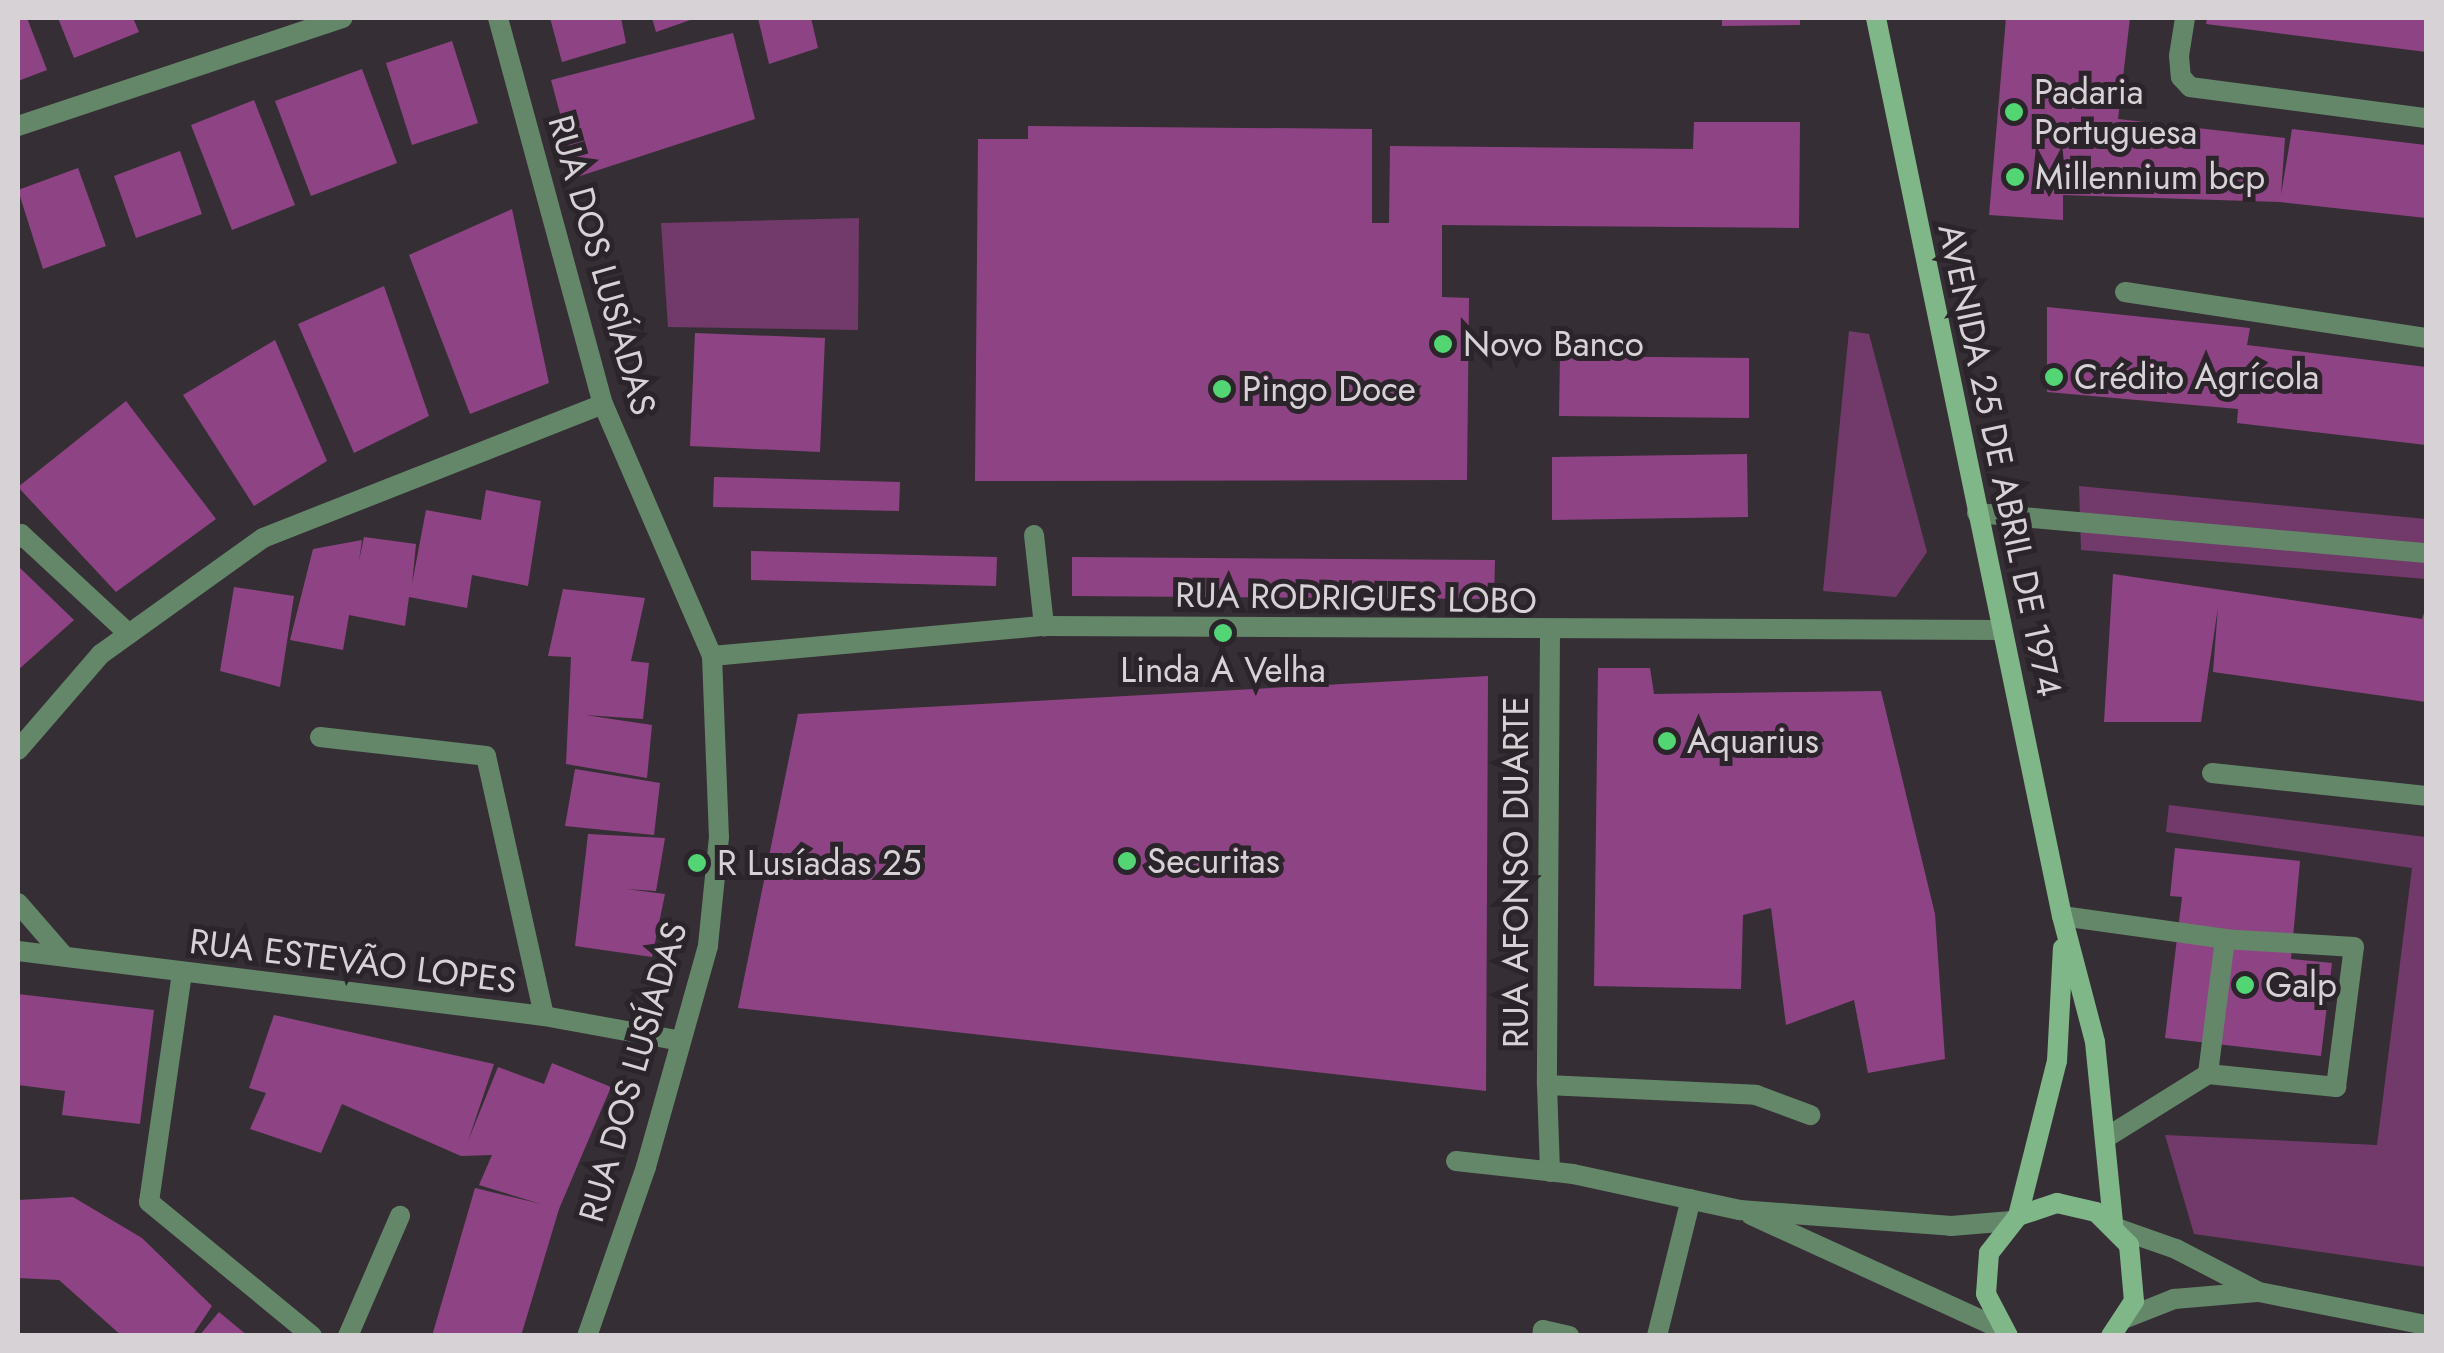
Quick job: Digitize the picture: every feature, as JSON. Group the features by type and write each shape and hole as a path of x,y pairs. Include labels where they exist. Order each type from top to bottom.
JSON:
{"street":[{"path":"18,126 342,18"},
{"name":"RUA DOS LUSÍADAS","path":"498,18 603,404 712,656 719,836 708,946 646,1166 587,1336"},
{"name":"AVENIDA 25 DE ABRIL DE 1974","path":"1876,18 2062,916 2095,1042 2116,1226 2137,1282 2119,1329"},
{"path":"2185,18 2179,56 2181,77 2190,88 2426,118"},
{"path":"2125,292 2426,338"},
{"path":"18,750 102,654 263,538 603,404"},
{"path":"1977,513 2426,553"},
{"path":"18,538 22,534 129,634"},
{"path":"1034,535 1044,626"},
{"name":"RUA RODRIGUES LOBO","path":"712,656 1044,626 1550,633 2001,630"},
{"name":"RUA AFONSO DUARTE","path":"1550,633 1547,1085 1756,1094 1810,1116"},
{"path":"320,737 486,756 544,1016"},
{"path":"2212,773 2426,796"},
{"path":"18,903 64,956"},
{"path":"2062,916 2225,939 2354,947 2336,1087 2208,1074 2107,1137"},
{"name":"AVENIDA 25 DE ABRIL DE 1974","path":"2006,1333 1992,1313 1985,1273 1998,1236 2016,1218 2057,1061 2062,916"},
{"path":"2208,1074 2225,939"},
{"name":"RUA ESTEVÃO LOPES","path":"18,951 544,1016 680,1041"},
{"path":"182,973 150,1202 312,1336"},
{"path":"1547,1085 1550,1172"},
{"path":"1456,1161 1550,1172 1740,1210 1952,1226 2016,1218 2047,1205 2077,1205 2259,1292"},
{"path":"1657,1336 1691,1200"},
{"path":"1740,1210 2006,1333"},
{"path":"348,1336 400,1216"},
{"path":"2119,1329 2174,1299 2259,1292 2426,1325"},
{"path":"1542,1336 1543,1330 1569,1336"}],"shaded area":[{"path":"859,218 858,330 668,327 661,223"},
{"path":"1849,331 1869,334 1927,552 1896,597 1823,591"},
{"path":"2079,486 2426,519 2426,579 2081,550"},
{"path":"2169,805 2426,837 2426,1267 2194,1234 2165,1135 2377,1145 2412,868 2166,832"}],"building":[{"path":"18,18 27,18 47,70 18,81"},
{"path":"58,18 133,18 139,32 74,58"},
{"path":"550,18 621,18 626,43 562,62"},
{"path":"652,18 696,18 656,32"},
{"path":"758,18 811,18 818,48 769,64"},
{"path":"1722,18 1800,18 1800,25 1722,26"},
{"path":"2006,18 2130,18 2118,119 2285,138 2281,195 2292,129 2426,145 2426,218 2280,202 2063,195 2063,220 1989,215"},
{"path":"2207,18 2426,18 2426,52 2206,24"},
{"path":"733,33 755,119 577,177 551,80"},
{"path":"452,41 478,123 412,145 386,63"},
{"path":"362,69 397,163 311,196 275,101"},
{"path":"254,100 295,205 232,230 191,125"},
{"name":"Pingo Doce","path":"1694,122 1800,122 1799,228 1442,225 1442,297 1469,298 1467,480 975,481 978,139 1028,139 1028,126 1372,129 1372,223 1389,223 1390,146 1693,149"},
{"path":"180,151 202,214 136,238 114,176"},
{"path":"78,168 106,246 43,269 18,190"},
{"path":"512,209 549,383 470,414 409,255"},
{"path":"384,286 429,416 354,453 298,324"},
{"path":"2047,307 2250,328 2247,345 2426,367 2426,445 2237,423 2238,409 2047,392"},
{"path":"695,333 825,338 820,452 690,446"},
{"path":"275,340 327,461 254,506 183,395"},
{"path":"1560,356 1749,358 1749,418 1559,416"},
{"path":"126,401 216,519 116,592 18,487"},
{"path":"1747,454 1748,517 1552,520 1552,457"},
{"path":"714,477 900,482 899,511 713,507"},
{"path":"486,490 541,501 528,586 472,575 467,608 409,597 405,626 349,615 343,650 290,640 313,549 362,540 359,561 364,537 416,544 412,584 426,510 481,520"},
{"path":"751,551 997,557 996,586 751,580"},
{"path":"1072,557 1495,560 1494,599 1072,596"},
{"path":"18,566 74,620 18,670"},
{"path":"2113,574 2422,619 2426,607 2426,702 2213,672 2218,607 2201,722 2104,722"},
{"path":"234,587 294,596 280,687 220,671"},
{"path":"563,589 645,598 631,661 649,663 643,719 585,715 652,725 647,778 566,764 571,657 548,656"},
{"path":"1598,668 1650,668 1654,694 1881,691 1935,914 1945,1059 1868,1073 1854,1000 1786,1025 1771,908 1743,915 1741,989 1594,986"},
{"name":"Securitas","path":"1488,676 1486,1091 738,1008 798,714"},
{"path":"575,769 660,783 654,835 565,826"},
{"path":"588,834 665,838 656,891 626,889 665,894 652,957 575,946"},
{"path":"2175,848 2300,861 2291,959 2332,963 2321,1056 2165,1038 2182,897 2170,896"},
{"path":"18,994 154,1010 140,1124 62,1115 65,1091 18,1085"},
{"path":"274,1015 494,1064 468,1141 498,1067 544,1084 552,1063 611,1087 559,1209 521,1336 432,1336 475,1188 541,1204 479,1185 492,1155 461,1156 342,1104 321,1153 250,1129 266,1093 249,1088"},
{"path":"73,1197 142,1238 212,1306 192,1336 122,1336 59,1280 18,1278 18,1200"},
{"path":"219,1312 248,1336 199,1336"}],"place":[{"name":"Padaria Portuguesa","path":"2014,112"},
{"name":"Millennium bcp","path":"2015,177"},
{"name":"Novo Banco","path":"1443,344"},
{"name":"Crédito Agrícola","path":"2054,377"},
{"name":"Pingo Doce","path":"1222,389"},
{"name":"Linda A Velha","path":"1223,633"},
{"name":"Aquarius","path":"1667,741"},
{"name":"Securitas","path":"1127,861"},
{"name":"R Lusíadas 25","path":"697,863"},
{"name":"Galp","path":"2245,985"}]}
